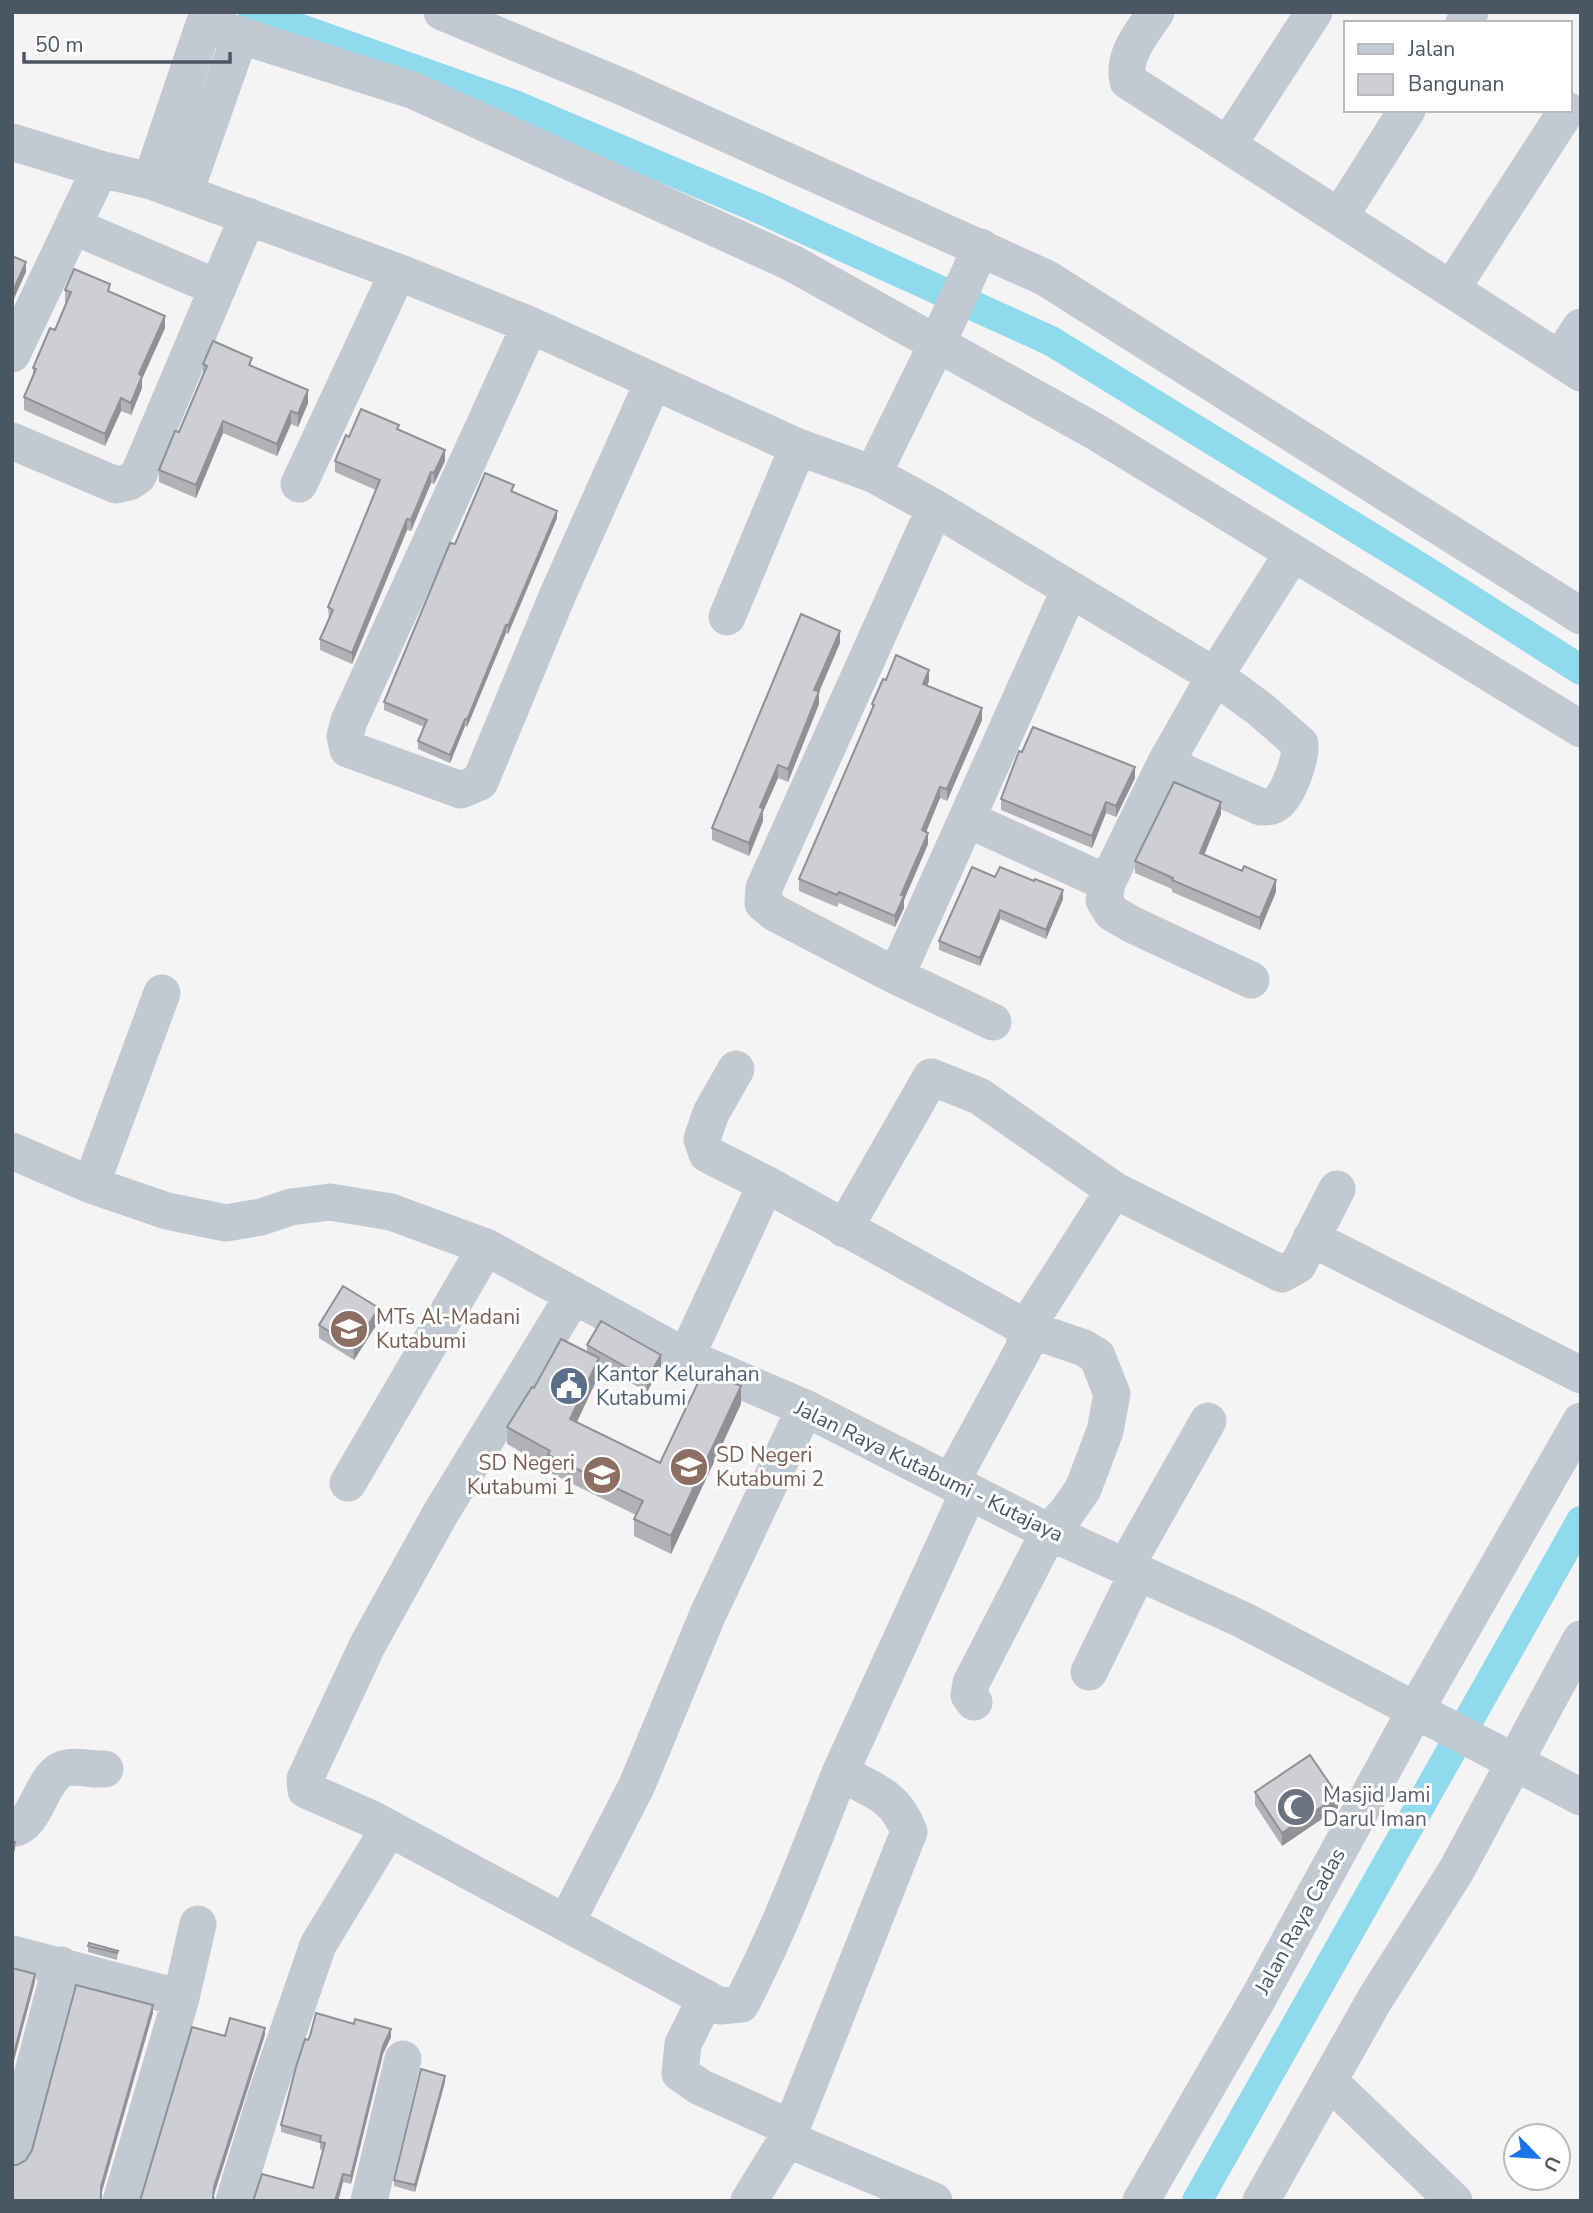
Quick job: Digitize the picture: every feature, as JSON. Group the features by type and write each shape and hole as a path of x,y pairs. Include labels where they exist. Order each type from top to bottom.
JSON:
{"street":[{"path":"442,12 625,88 977,257 1046,278 1581,616"},
{"path":"1156,12 1131,50 1125,68 1128,81 1571,366 1581,327"},
{"path":"1228,145 1314,12"},
{"path":"151,181 204,24 412,90 792,263 1096,432 1581,729"},
{"path":"185,192 240,36"},
{"path":"1340,216 1406,112"},
{"path":"1452,288 1566,112"},
{"path":"12,142 185,192 398,272 530,325 798,447 873,474 935,508 1215,676 1260,709 1300,744 1300,756 1282,796 1277,803 1269,807 1261,807 1165,764"},
{"path":"12,354 100,169"},
{"path":"12,442 116,485 129,482 138,475 248,216"},
{"path":"73,226 218,288"},
{"path":"873,474 977,257"},
{"path":"299,484 398,272"},
{"path":"530,325 349,721 345,736 348,749 461,790 480,782 558,594 653,382"},
{"path":"727,617 798,447"},
{"path":"935,508 770,875 763,903 775,913 895,976 993,1022"},
{"path":"1251,980 1112,913 1104,900 1107,883 1165,764 1215,676 1292,554"},
{"path":"895,976 1070,589"},
{"path":"967,818 1107,883"},
{"path":"92,1185 162,993"},
{"path":"736,1069 711,1113 702,1139 707,1154 1026,1328 1083,1348 1097,1356 1112,1394 1105,1431 1083,1489 1049,1531 971,1682 969,1695 974,1702"},
{"path":"844,1229 931,1077 979,1096 1114,1190 1282,1274 1298,1265 1337,1189"},
{"name":"Jalan Raya Kutabumi - Kutajaya","path":"12,1151 92,1185 167,1211 226,1223 330,1202 391,1212 486,1247 686,1357 805,1408 1049,1531 1243,1620 1581,1797"},
{"path":"686,1357 766,1184"},
{"path":"574,1295 439,1516 367,1646 305,1779 306,1790 389,1828 720,2006 741,2004 792,1895 960,1486 1024,1348 1026,1328 1114,1190"},
{"path":"1311,1238 1581,1375"},
{"path":"348,1483 486,1247"},
{"path":"566,1923 637,1785 708,1614 805,1408"},
{"path":"1089,1672 1132,1569 1208,1421"},
{"name":"Jalan Raya Cadas","path":"1141,2201 1260,1995 1427,1717 1581,1421"},
{"path":"1261,2201 1376,1999 1455,1871 1508,1759 1581,1639"},
{"path":"12,1829 19,1828 25,1822 49,1782 59,1771 72,1766 105,1769"},
{"path":"749,2201 789,2133 909,1832 903,1814 886,1797 840,1773"},
{"path":"234,2201 267,2093 318,1945 389,1828"},
{"path":"121,2201 181,1998 198,1924"},
{"path":"12,1954 181,1998"},
{"path":"12,2152 61,1965"},
{"path":"706,1998 683,2044 680,2073 700,2087 789,2133 934,2201"},
{"path":"369,2201 403,2059"},
{"path":"1329,2081 1454,2201"}],"building":[{"path":"12,256 26,262 12,293"},
{"path":"74,269 110,284 108,291 165,316 139,374 142,376 131,403 121,398 105,434 24,397 50,328 55,330 71,292 65,290"},
{"path":"213,341 252,358 249,365 308,390 298,414 291,411 277,444 223,421 196,485 159,470 175,431 179,432 207,366 203,364"},
{"path":"361,409 399,425 397,429 445,450 434,473 431,472 411,520 407,519 352,653 320,639 333,610 328,607 380,480 335,461"},
{"path":"485,473 514,485 511,491 557,511 450,755 418,741 427,720 384,702 450,543 455,544"},
{"path":"801,614 840,631 814,690 819,691 788,769 778,765 760,807 763,809 749,843 712,828"},
{"path":"896,655 929,670 923,684 982,708 947,789 940,787 922,830 928,833 901,895 904,896 895,916 839,892 837,895 799,879 874,705 872,704"},
{"path":"1033,727 1135,767 1116,806 1106,802 1092,836 1001,799 1019,751 1022,752"},
{"path":"1174,782 1221,802 1200,853 1242,871 1244,866 1276,880 1260,918 1135,861"},
{"path":"972,867 995,877 1000,867 1063,890 1046,930 1000,910 980,958 939,941"},
{"name":"MTs Al-Madani Kutabumi","path":"343,1286 379,1308 354,1347 319,1325"},
{"path":"601,1321 661,1355 647,1379 587,1345"},
{"path":"561,1339 599,1358 570,1419 660,1463 704,1370 741,1386 671,1536 634,1519 643,1501 548,1455 550,1451 507,1427 532,1387 534,1388"},
{"name":"Masjid Jami Darul Iman","path":"1310,1755 1338,1796 1282,1833 1255,1792"},
{"path":"89,1943 118,1951 117,1953 88,1946"},
{"path":"12,1968 35,1974 12,2061"},
{"path":"76,1985 153,2005 101,2187 102,2201 12,2201 12,2165 26,2160 32,2150"},
{"path":"316,2013 354,2024 355,2019 391,2029 383,2046 351,2176 343,2174 335,2201 253,2201 262,2174 313,2188 325,2143 320,2142 321,2136 281,2125 296,2067 305,2039 308,2040 310,2036"},
{"path":"230,2018 265,2028 214,2187 215,2201 140,2201 192,2027 225,2036"},
{"path":"421,2069 445,2076 415,2185 394,2180"}],"waterway":[{"path":"253,12 517,106 756,207 1051,341 1421,568 1581,670"},
{"path":"1197,2201 1581,1521"}],"place":[{"name":"MTs Al-Madani Kutabumi","path":"349,1329"},
{"name":"Kantor Kelurahan Kutabumi","path":"569,1386"},
{"name":"SD Negeri Kutabumi 2","path":"689,1467"},
{"name":"SD Negeri Kutabumi 1","path":"602,1475"},
{"name":"Masjid Jami Darul Iman","path":"1296,1807"}]}
